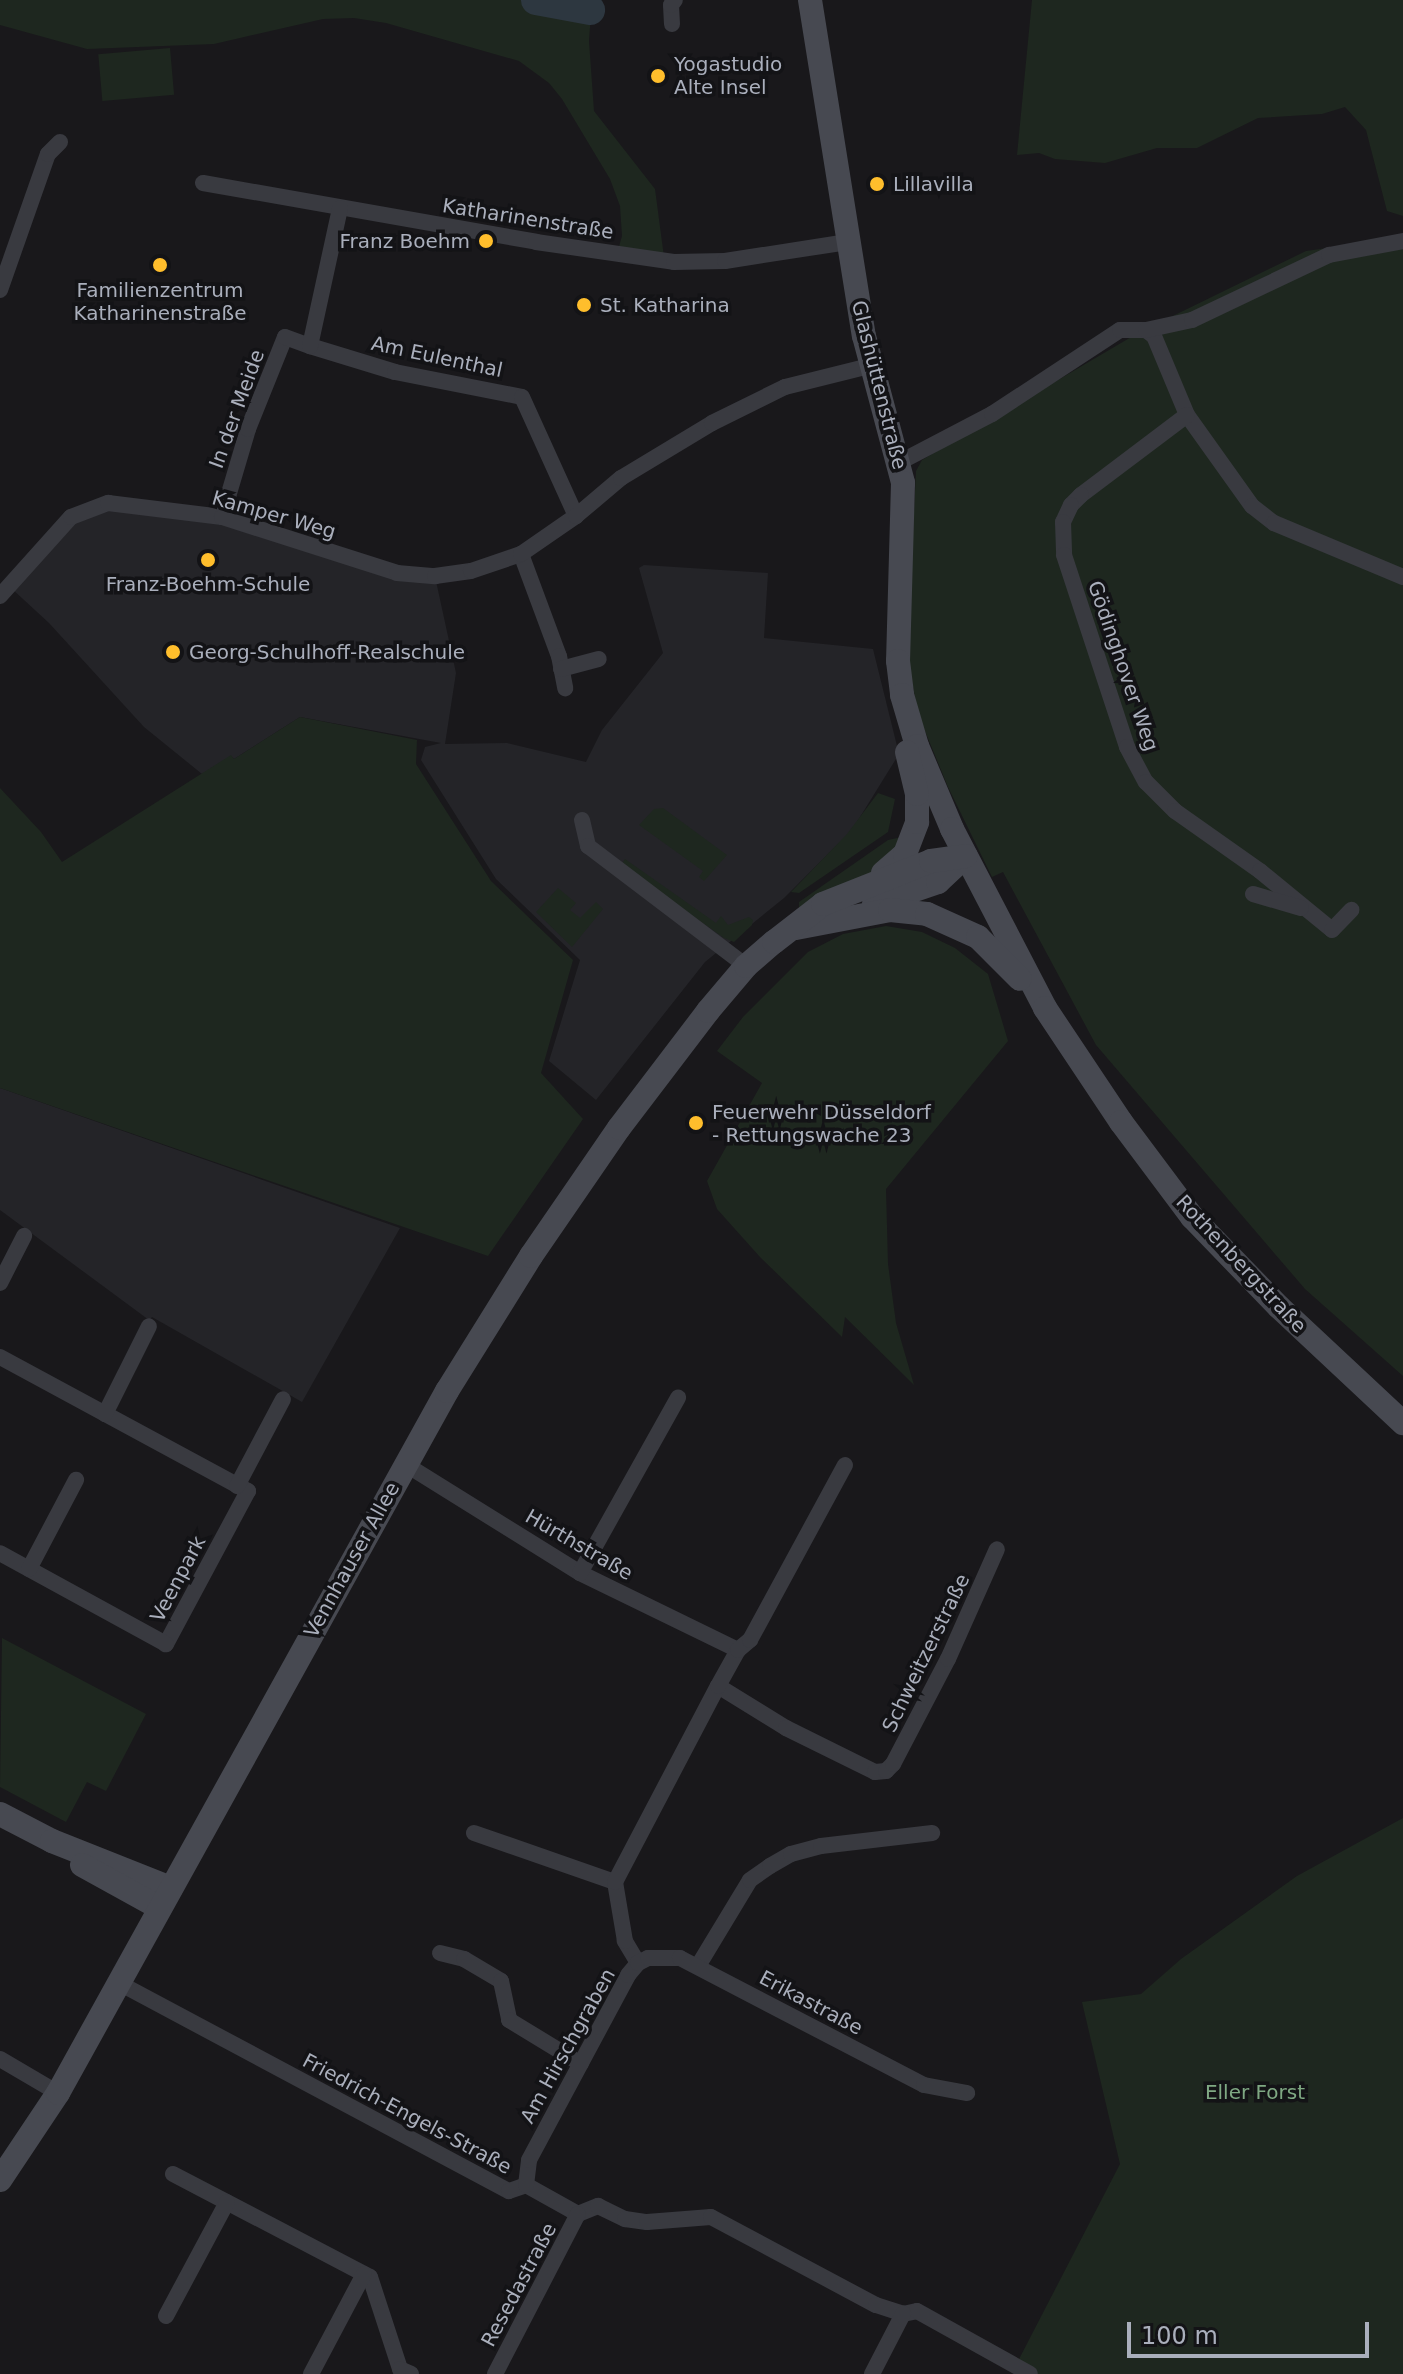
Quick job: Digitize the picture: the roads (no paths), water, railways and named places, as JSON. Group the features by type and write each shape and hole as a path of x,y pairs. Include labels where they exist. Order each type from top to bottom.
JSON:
{"main road":[{"name":"Glashüttenstraße","path":"810,0 848,242 873,365 900,462 904,513 898,661 902,695 912,730 966,856"},
{"path":"864,887 905,854 914,836 919,809 906,749 912,730"},
{"name":"Vennhauser Allee","path":"0,2180 58,2093 405,1464 493,1314 565,1205 699,1023 746,966 823,904 931,861 966,856"},
{"name":"Vennhauser Allee","path":"796,928 938,882 966,856"},
{"name":"Rothenbergstraße","path":"966,856 1045,1008 1121,1122 1192,1217 1279,1307 1403,1423"},
{"name":"Vennhauser Allee","path":"796,928 890,910 927,914 953,923"},
{"name":"Rothenbergstraße","path":"953,923 991,948 1045,1008"},
{"path":"0,1814 52,1841 60,1853 166,1898"}],"street":[{"path":"672,24 671,5 675,0"},
{"path":"0,290 48,154 60,142"},
{"name":"Katharinenstraße","path":"203,183 674,262 725,261 848,242"},
{"path":"310,346 340,208"},
{"path":"900,462 992,414 1120,330 1146,330 1192,320 1329,255 1403,241"},
{"path":"1146,330 1154,336 1187,415 1240,493 1261,514 1274,523 1403,577"},
{"name":"In der Meide","path":"222,517 248,429 285,337 310,346"},
{"name":"Am Eulenthal","path":"310,346 395,372 522,397 576,516"},
{"name":"Kamper Weg","path":"0,596 71,517 92,506 126,503 222,517 416,576 471,571 521,554 576,516 621,478 712,423 785,387 873,365"},
{"name":"Gödinghover Weg","path":"1187,415 1159,432 1071,505 1063,522 1064,555 1127,747 1146,782 1175,811 1260,871 1332,930 1351,910"},
{"path":"521,554 565,688"},
{"path":"561,669 599,659"},
{"path":"582,820 588,846 746,966"},
{"name":"Gödinghover Weg","path":"1253,894 1306,909"},
{"path":"0,1283 24,1236"},
{"path":"105,1414 149,1326"},
{"path":"0,1357 237,1486"},
{"path":"580,1573 678,1398"},
{"name":"Veenpark","path":"0,1553 166,1644 248,1491 237,1486 283,1399"},
{"name":"Hürthstraße","path":"405,1464 580,1573 738,1650"},
{"path":"474,1833 615,1882 718,1686 738,1650 750,1640 845,1465"},
{"path":"29,1569 76,1480"},
{"name":"Schweitzerstraße","path":"718,1686 786,1728 875,1772 886,1771 893,1764 948,1659 997,1549"},
{"path":"698,1966 750,1880 791,1854 821,1846 932,1833"},
{"name":"Am Hirschgraben","path":"526,2185 529,2160 638,1963 625,1941 615,1882"},
{"path":"440,1953 464,1959 501,1981 509,2020 581,2064"},
{"name":"Erikastraße","path":"638,1963 661,1956 680,1958 924,2085 967,2093"},
{"name":"Friedrich-Engels-Straße","path":"119,1983 509,2191 526,2185 578,2214 598,2206 625,2219 647,2222 711,2217 876,2305 903,2314 917,2311 1030,2374"},
{"path":"0,2059 58,2093"},
{"path":"173,2174 370,2277 400,2369 411,2374"},
{"path":"166,2316 227,2202"},
{"name":"Resedastraße","path":"495,2374 578,2214"},
{"path":"311,2374 364,2274"},
{"path":"872,2374 903,2314"}],"waterway":[{"path":"536,0 590,10"}],"place":[{"name":"Yogastudio Alte Insel","path":"658,76"},
{"name":"Lillavilla","path":"877,184"},
{"name":"Franz Boehm","path":"486,241"},
{"name":"Familienzentrum Katharinenstraße","path":"160,265"},
{"name":"St. Katharina","path":"584,305"},
{"name":"Franz-Boehm-Schule","path":"208,560"},
{"name":"Georg-Schulhoff-Realschule","path":"173,652"},
{"name":"Feuerwehr Düsseldorf - Rettungswache 23","path":"696,1123"}],"park label":[{"name":"Eller Forst","path":"1255,2092"}]}
